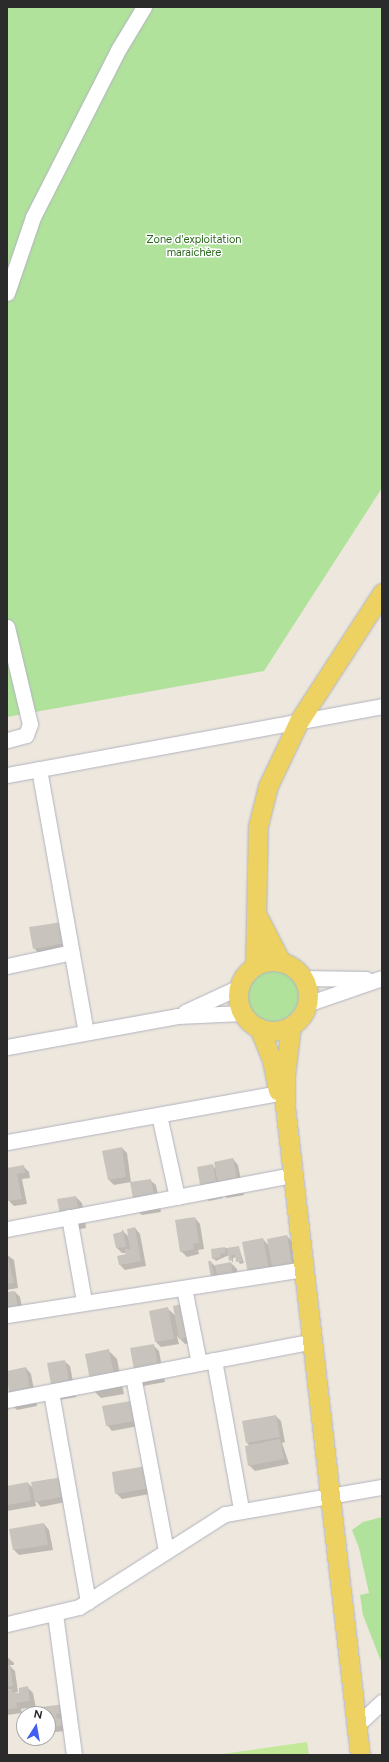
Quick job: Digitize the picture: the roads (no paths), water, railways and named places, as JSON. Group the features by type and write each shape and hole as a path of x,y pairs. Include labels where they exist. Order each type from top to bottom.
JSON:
{"main road":[{"path":"255,966 257,916 256,845 262,804 299,722 374,616 382,593"},
{"path":"257,916 281,962"},
{"path":"259,1028 270,1030 291,1026 301,1016 307,1004 308,990 303,978 294,967 281,962 268,961 255,966 245,975 239,987 238,1000 243,1013 259,1028 272,1060 282,1099 293,1175 360,1755"},
{"path":"282,1099 291,1026"}],"street":[{"path":"7,293 33,217 118,50 144,7"},
{"path":"7,627 30,724 26,735 7,740"},
{"path":"7,775 382,706"},
{"path":"39,769 86,1032"},
{"path":"7,966 72,952"},
{"path":"303,978 378,979"},
{"path":"307,1004 378,979"},
{"path":"177,1016 239,987"},
{"path":"7,1047 177,1016 243,1013"},
{"path":"7,1142 159,1115 282,1099"},
{"path":"159,1115 177,1197"},
{"path":"7,1229 293,1175"},
{"path":"69,1217 84,1301"},
{"path":"7,1316 84,1301 184,1288 303,1269"},
{"path":"184,1288 199,1363"},
{"path":"7,1400 312,1341"},
{"path":"214,1360 241,1509"},
{"path":"133,1376 166,1551"},
{"path":"51,1392 88,1602"},
{"path":"7,1624 55,1614 88,1602 215,1518 241,1509 382,1487"},
{"path":"55,1614 74,1755"},
{"path":"356,1725 382,1702"}],"park label":[{"name":"Zone d'exploitation maraichère","path":"194,247"}]}
